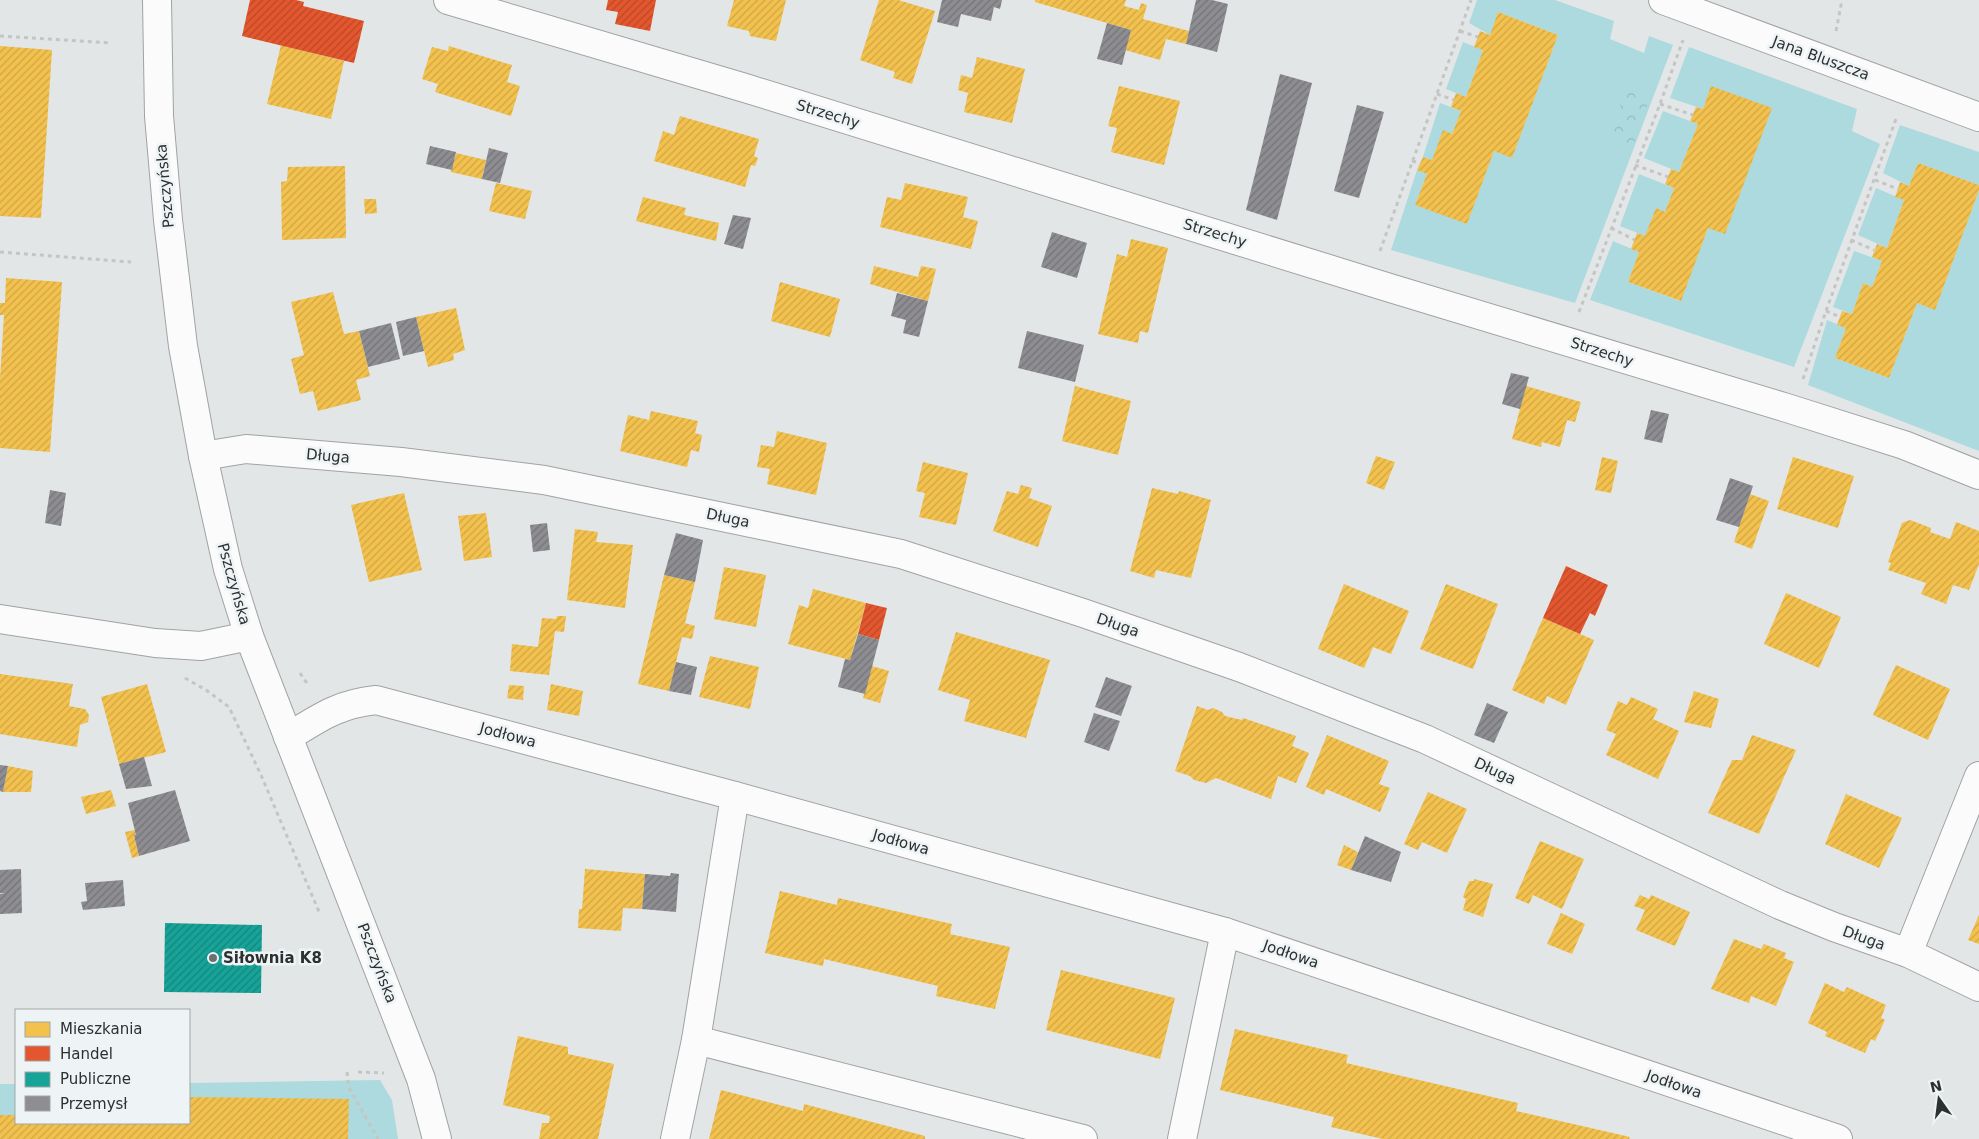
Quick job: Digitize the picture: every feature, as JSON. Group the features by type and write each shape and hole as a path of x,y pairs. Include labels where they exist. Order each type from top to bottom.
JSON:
{"street":[{"name":"Pszczyńska","path":"157,0 159,116 168,220 183,346 203,456 228,569 249,636 421,1079 437,1139"},
{"name":"Strzechy","path":"448,0 744,88 1390,288 1778,405 1904,445 1979,475"},
{"name":"Jana Bluszcza","path":"1663,0 1979,117"},
{"name":"Długa","path":"203,456 246,449 401,462 544,480 901,554 1083,612 1239,667 1426,739 1780,905 1908,954 1979,987"},
{"path":"0,619 155,643 201,646 249,636"},
{"name":"Jodłowa","path":"288,737 332,710 357,702 376,700 735,796 1225,932 1838,1139"},
{"path":"1908,954 1979,776"},
{"path":"675,1139 696,1040 735,796"},
{"path":"1182,1139 1225,932"},
{"path":"696,1040 1083,1139"}],"path":[{"path":"1386,236 1472,0"},
{"path":"1835,39 1842,0"},
{"path":"1460,32 1478,37"},
{"path":"0,36 110,43"},
{"path":"1585,296 1660,104 1684,37"},
{"path":"1437,94 1454,100"},
{"path":"1660,104 1693,115"},
{"path":"1806,368 1897,116"},
{"path":"1412,161 1420,163"},
{"path":"1635,165 1668,177"},
{"path":"1875,180 1898,189"},
{"path":"1612,228 1635,240"},
{"path":"1851,240 1874,250"},
{"path":"0,252 131,262"},
{"path":"1826,310 1840,317"},
{"path":"297,670 306,682"},
{"path":"182,676 206,690 229,707 321,917"},
{"path":"358,1072 384,1073 381,1065"},
{"path":"347,1072 349,1088 378,1139"}],"green space":[{"path":"1477,0 1555,0 1614,21 1610,39 1644,53 1649,36 1673,45 1575,303 1391,250 1417,170 1427,174 1415,205 1467,223 1494,151 1512,157 1558,35 1498,12 1490,35 1469,23"},
{"path":"1463,42 1483,50 1466,97 1446,89"},
{"path":"1689,47 1857,109 1852,131 1880,144 1794,367 1590,300 1613,241 1639,252 1628,282 1680,301 1708,228 1711,87 1703,109 1670,98"},
{"path":"1626,89 1650,98 1633,146 1609,138"},
{"path":"1440,103 1461,111 1452,134 1443,131 1432,160 1423,157"},
{"path":"1663,111 1698,124 1679,172 1644,158"},
{"path":"1900,125 1979,152 1979,185 1918,163 1909,186 1883,173"},
{"path":"1639,174 1674,188 1665,212 1656,209 1645,236 1620,226"},
{"path":"1876,188 1904,200 1887,248 1858,235"},
{"path":"1979,190 1979,451 1808,385 1827,320 1846,328 1835,358 1889,378 1917,303 1935,309"},
{"path":"1854,251 1882,261 1872,287 1863,283 1852,314 1833,307"},
{"path":"380,1080 392,1100 398,1139 0,1139 0,1084 15,1084 15,1124 190,1124 190,1083"}],"building: Mieszkania":[{"path":"734,0 786,0 776,41 750,36 749,31 727,26"},
{"path":"879,0 898,0 935,11 912,84 893,78 895,72 860,60"},
{"path":"1035,0 1126,0 1124,6 1139,10 1141,3 1147,5 1143,19 1189,31 1186,44 1166,39 1160,60 1125,50 1131,30 1035,2"},
{"path":"1498,12 1558,35 1512,158 1494,151 1467,224 1415,205 1427,174 1417,170 1423,157 1432,160 1443,130 1452,134 1461,111 1451,107 1456,93 1466,97 1483,50 1474,47 1480,31 1490,35"},
{"path":"281,45 344,61 331,119 267,104"},
{"path":"0,46 52,50 41,218 0,216"},
{"path":"449,46 512,65 507,82 520,86 511,116 435,92 438,84 422,79 432,47 448,51"},
{"path":"977,57 1025,69 1012,123 964,112 968,93 958,90 961,75 972,78"},
{"path":"1119,86 1180,101 1164,165 1111,152 1117,128 1108,126"},
{"path":"1711,86 1772,108 1725,234 1708,228 1681,301 1628,282 1639,252 1631,249 1637,233 1645,236 1656,208 1665,212 1674,188 1665,184 1671,169 1679,172 1698,124 1690,121 1696,107 1703,109"},
{"path":"680,116 759,139 754,156 758,158 755,166 751,165 745,187 654,161 663,131 674,135"},
{"path":"456,153 486,160 482,179 451,172"},
{"path":"1918,163 1979,185 1979,190 1935,310 1917,303 1889,378 1835,358 1846,328 1837,325 1842,311 1852,314 1863,283 1872,287 1882,261 1872,257 1877,244 1887,248 1904,200 1895,197 1900,182 1909,186"},
{"path":"345,166 346,238 282,240 281,182 287,181 288,167"},
{"path":"496,183 532,191 525,219 489,211"},
{"path":"905,183 968,197 963,217 978,221 971,249 880,227 887,197 901,200"},
{"path":"643,197 686,208 684,215 719,223 716,241 636,221"},
{"path":"364,199 376,199 377,213 365,214"},
{"path":"1131,239 1168,248 1148,333 1140,331 1138,343 1098,334 1117,254 1127,257"},
{"path":"874,266 918,277 921,266 936,269 928,301 870,284"},
{"path":"6,278 62,282 50,452 0,448 0,379 4,315 0,315 0,303 5,303"},
{"path":"780,282 840,299 830,337 771,321"},
{"path":"333,292 344,334 359,331 370,376 356,380 361,400 318,411 313,391 300,394 291,359 304,355 291,302"},
{"path":"456,308 465,350 453,354 454,360 428,367 416,317"},
{"path":"1075,386 1131,401 1118,455 1062,441"},
{"path":"1526,386 1581,402 1575,422 1567,420 1560,447 1542,442 1541,447 1512,439"},
{"path":"651,411 698,421 695,433 702,435 699,452 691,450 687,467 620,451 628,415 649,420"},
{"path":"777,431 827,443 816,495 767,484 770,469 757,467 761,445 774,447"},
{"path":"1376,456 1395,462 1384,490 1366,483"},
{"path":"1602,457 1618,461 1611,493 1595,490"},
{"path":"1793,457 1854,476 1838,528 1777,509"},
{"path":"923,462 968,473 956,525 919,517 925,493 916,491"},
{"path":"1021,485 1032,488 1029,498 1052,506 1038,547 993,531 1007,491 1018,494"},
{"path":"1152,488 1178,494 1179,491 1211,500 1191,578 1156,570 1154,578 1130,571"},
{"path":"404,493 422,570 369,582 351,505"},
{"path":"1750,494 1769,501 1752,549 1734,542"},
{"path":"486,513 492,557 464,561 458,516"},
{"path":"1910,520 1931,528 1930,532 1950,539 1956,522 1979,531 1979,564 1969,590 1953,585 1946,604 1921,594 1926,583 1888,570 1891,563 1888,562 1902,523"},
{"path":"575,529 598,532 596,542 633,545 625,608 567,600"},
{"path":"724,567 766,575 756,627 714,619"},
{"path":"664,575 695,582 685,623 695,626 692,639 682,637 669,691 638,684"},
{"path":"1344,584 1409,611 1391,654 1373,647 1364,668 1318,649"},
{"path":"1446,584 1498,604 1473,669 1420,649"},
{"path":"813,589 866,603 850,660 788,644 799,605 808,608"},
{"path":"1786,593 1841,617 1819,668 1764,644"},
{"path":"557,616 566,616 564,632 555,631 549,675 510,671 512,644 538,647 542,618 556,619"},
{"path":"1543,618 1594,640 1566,705 1547,696 1544,704 1512,690"},
{"path":"956,632 1050,660 1026,738 964,721 970,700 938,690"},
{"path":"710,656 759,667 750,709 699,697"},
{"path":"1896,665 1950,689 1928,740 1873,715"},
{"path":"872,666 889,671 880,703 863,698"},
{"path":"0,674 73,684 69,706 85,709 89,715 88,722 80,725 77,747 0,734"},
{"path":"147,684 166,752 119,764 101,697"},
{"path":"551,684 583,691 579,716 547,710"},
{"path":"509,685 524,686 523,700 507,698"},
{"path":"1694,691 1719,699 1711,728 1684,722"},
{"path":"1631,697 1658,709 1653,719 1679,731 1658,779 1606,755 1616,734 1606,730 1618,701 1627,705"},
{"path":"1197,706 1208,710 1213,708 1222,712 1225,716 1242,720 1243,718 1296,736 1292,746 1309,753 1296,783 1278,776 1271,799 1216,778 1206,783 1194,780 1190,776 1175,771"},
{"path":"1327,735 1389,761 1379,784 1390,788 1380,812 1326,789 1324,795 1306,787"},
{"path":"1752,735 1796,750 1759,834 1708,813 1732,760 1742,760"},
{"path":"8,766 33,771 31,792 3,792"},
{"path":"111,790 116,806 86,814 81,797"},
{"path":"1428,792 1467,809 1447,853 1422,842 1418,850 1404,844"},
{"path":"1846,794 1902,818 1879,868 1825,844"},
{"path":"135,830 136,835 134,835 139,856 132,858 125,832"},
{"path":"1540,841 1584,859 1562,909 1533,895 1529,904 1515,898"},
{"path":"1344,845 1358,852 1351,870 1337,865"},
{"path":"585,869 645,874 642,909 623,908 621,931 578,928 579,909 582,909"},
{"path":"1474,879 1493,884 1483,917 1463,910 1466,899 1463,897 1469,881 1474,881"},
{"path":"780,891 837,905 838,898 952,924 950,934 1010,947 995,1009 936,996 938,986 824,959 823,966 765,953"},
{"path":"1640,895 1649,899 1651,895 1690,912 1675,946 1636,930 1645,910 1634,906"},
{"path":"1561,913 1585,924 1572,954 1547,944"},
{"path":"1979,915 1979,944 1968,940"},
{"path":"1734,939 1761,949 1764,944 1786,953 1784,958 1794,962 1776,1006 1751,996 1749,1003 1711,989"},
{"path":"1061,970 1175,998 1160,1059 1046,1030"},
{"path":"1825,983 1844,992 1847,987 1886,1005 1881,1018 1885,1020 1875,1041 1871,1039 1865,1053 1825,1036 1827,1032 1808,1023"},
{"path":"1235,1029 1348,1055 1346,1063 1518,1103 1516,1111 1630,1137 1629,1139 1383,1139 1331,1127 1334,1117 1220,1090"},
{"path":"518,1036 568,1047 568,1054 614,1064 598,1139 539,1139 542,1123 549,1123 550,1116 503,1105"},
{"path":"721,1090 803,1111 804,1104 925,1136 925,1139 709,1139"},
{"path":"190,1097 349,1099 348,1139 0,1139 0,1115 15,1115 15,1124 190,1124"}],"building: Handel":[{"path":"250,0 296,0 304,2 303,6 364,21 354,63 242,36"},
{"path":"608,0 656,0 650,31 615,24 618,12 606,10"},
{"path":"1566,566 1608,585 1595,616 1590,613 1580,634 1543,618"},
{"path":"866,603 887,608 879,640 858,634"}],"building: Publiczne":[{"name":"Siłownia K8","path":"165,923 262,925 261,993 164,992"}],"building: Przemysł":[{"path":"942,0 1002,0 1000,9 994,7 991,21 961,14 958,27 937,22"},
{"path":"1196,0 1212,0 1228,4 1217,52 1186,44"},
{"path":"1107,23 1131,30 1122,65 1097,59"},
{"path":"1280,74 1312,83 1277,220 1246,210"},
{"path":"1357,105 1384,112 1359,198 1334,191"},
{"path":"430,146 456,152 452,170 426,164"},
{"path":"489,148 508,153 500,183 482,179"},
{"path":"733,215 751,218 743,249 724,244"},
{"path":"1052,232 1087,243 1077,278 1041,267"},
{"path":"897,293 928,301 919,337 903,333 906,320 891,316"},
{"path":"416,317 424,351 403,356 396,322"},
{"path":"391,323 400,359 368,367 359,331"},
{"path":"1027,331 1084,345 1075,382 1018,368"},
{"path":"1511,373 1529,377 1520,409 1502,404"},
{"path":"1651,410 1669,414 1662,443 1644,439"},
{"path":"1730,478 1753,486 1739,527 1716,520"},
{"path":"50,490 66,493 61,526 45,523"},
{"path":"547,523 550,550 533,552 530,525"},
{"path":"676,533 703,540 695,582 664,575"},
{"path":"858,634 879,640 865,694 838,687 845,659 850,660"},
{"path":"676,662 697,667 691,695 669,691"},
{"path":"1106,677 1132,686 1121,716 1095,707"},
{"path":"1487,703 1508,712 1494,743 1474,735"},
{"path":"1094,713 1120,721 1109,751 1084,742"},
{"path":"144,757 152,786 126,789 119,764"},
{"path":"0,765 8,766 3,792 0,791"},
{"path":"175,790 190,841 139,856 128,803"},
{"path":"1365,836 1401,852 1391,882 1351,870"},
{"path":"21,869 22,913 0,914 0,894 5,894 0,893 0,870"},
{"path":"671,873 679,874 676,912 642,909 645,874 670,876"},
{"path":"123,880 125,906 83,910 81,902 87,901 85,883"}],"place":[{"name":"Siłownia K8","path":"213,958"}]}
